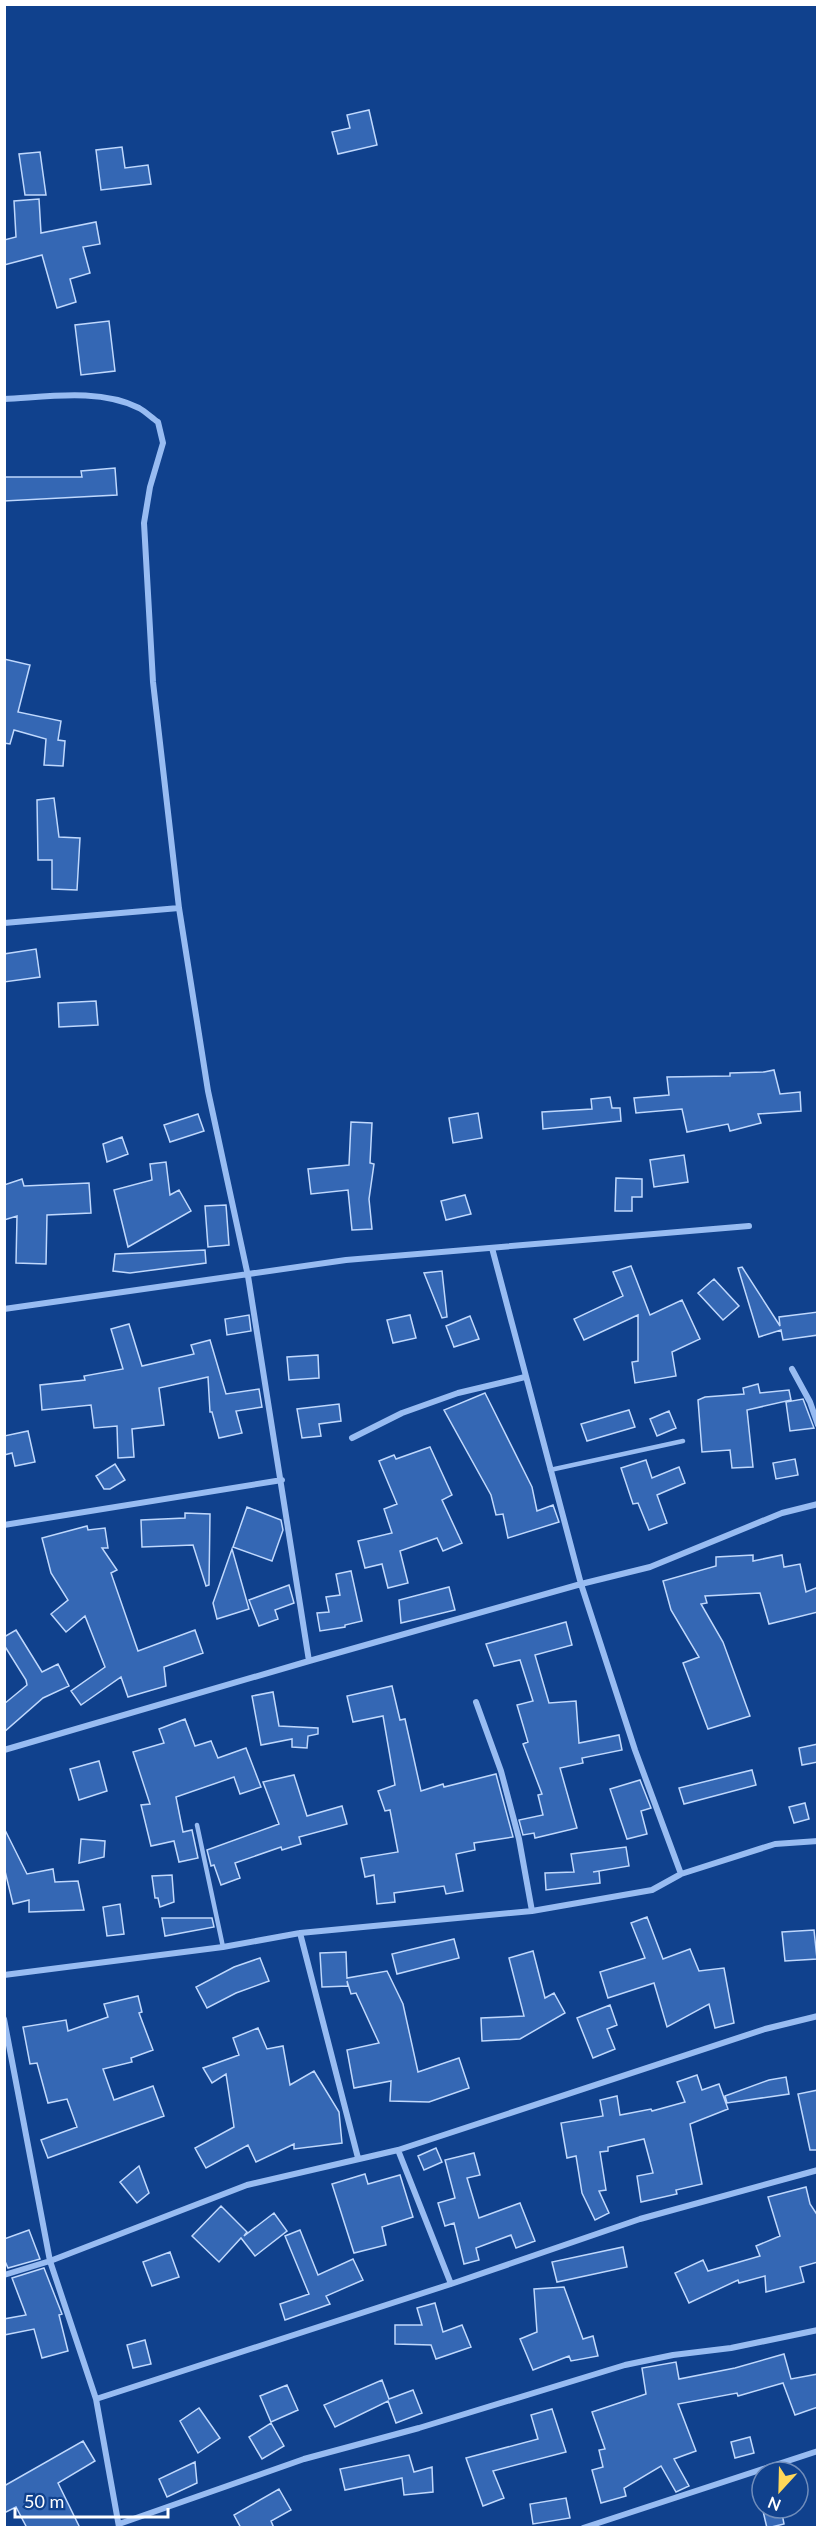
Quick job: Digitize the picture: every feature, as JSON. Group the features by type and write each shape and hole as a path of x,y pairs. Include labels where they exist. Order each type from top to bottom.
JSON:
{"street":[{"path":"4,399 65,396 109,398 140,408 158,422 163,443 150,487 144,523 153,682 179,908 208,1090 248,1276 309,1661"},
{"path":"4,923 179,908"},
{"path":"4,1309 64,1299 248,1276 346,1260 749,1226"},
{"path":"492,1248 581,1584 635,1750 681,1874"},
{"path":"792,1368 810,1402 818,1425"},
{"path":"352,1438 402,1413 458,1393 525,1377"},
{"path":"4,1525 282,1480"},
{"path":"4,1750 309,1661 581,1584 650,1567 782,1513 818,1504"},
{"path":"476,1702 501,1771 519,1839 532,1911"},
{"path":"4,1975 223,1947 300,1933 532,1911 652,1890 681,1874 775,1844 818,1841"},
{"path":"300,1933 358,2158"},
{"path":"4,2275 50,2261 247,2185 398,2150 765,2029 818,2016"},
{"path":"4,2019 50,2261 96,2399 119,2526 304,2459 419,2428 625,2365 818,2330"},
{"path":"398,2150 451,2284"},
{"path":"96,2399 451,2284 640,2219 818,2170"},
{"path":"583,2528 818,2451"}],"lane":[{"path":"550,1470 683,1441"},
{"path":"197,1825 223,1947"}],"building":[{"path":"369,110 377,145 338,154 332,132 350,128 347,115"},
{"path":"122,147 125,168 148,165 151,184 101,190 96,150"},
{"path":"40,152 46,195 25,195 19,154"},
{"path":"39,199 41,233 96,222 100,244 83,247 90,273 70,279 76,302 57,308 42,255 4,265 4,240 16,237 14,201"},
{"path":"109,321 115,371 81,375 75,325"},
{"path":"115,468 117,495 4,501 4,477 82,477 81,471"},
{"path":"4,659 30,665 18,712 61,721 58,740 65,741 63,766 44,765 46,739 14,730 10,744 4,743"},
{"path":"54,798 59,837 80,838 77,890 52,889 52,860 38,860 37,800"},
{"path":"36,949 40,977 4,982 4,954"},
{"path":"96,1001 98,1025 59,1027 58,1003"},
{"path":"774,1070 780,1094 800,1092 801,1111 758,1114 761,1123 730,1131 728,1124 687,1132 682,1109 636,1113 634,1098 669,1095 667,1077 730,1076 730,1073"},
{"path":"610,1097 612,1108 620,1108 621,1121 543,1129 542,1112 592,1109 591,1099"},
{"path":"478,1113 482,1138 453,1143 449,1118"},
{"path":"198,1114 204,1131 170,1142 164,1125"},
{"path":"351,1122 372,1123 370,1163 374,1164 369,1199 372,1229 352,1230 348,1190 311,1194 308,1169 349,1165"},
{"path":"122,1137 128,1154 107,1162 103,1144"},
{"path":"684,1155 688,1182 654,1187 650,1160"},
{"path":"166,1162 170,1195 179,1190 191,1211 128,1247 114,1190 152,1180 150,1164"},
{"path":"616,1178 642,1179 642,1197 632,1197 632,1211 615,1211"},
{"path":"22,1179 24,1186 89,1183 91,1213 47,1215 46,1264 16,1263 17,1216 4,1220 4,1185"},
{"path":"465,1195 471,1214 446,1220 441,1201"},
{"path":"226,1205 229,1245 208,1247 205,1206"},
{"path":"205,1250 206,1263 130,1273 113,1271 115,1254"},
{"path":"631,1266 650,1315 682,1300 700,1339 672,1352 676,1376 635,1383 632,1362 638,1361 638,1315 584,1340 574,1319 623,1296 613,1272"},
{"path":"742,1267 780,1326 779,1317 818,1312 818,1335 783,1340 781,1330 759,1337 738,1268"},
{"path":"442,1271 447,1317 442,1318 424,1273"},
{"path":"714,1279 739,1306 723,1320 698,1293"},
{"path":"249,1315 251,1331 227,1335 225,1319"},
{"path":"410,1315 416,1338 393,1343 387,1320"},
{"path":"470,1316 479,1339 454,1347 446,1326"},
{"path":"129,1324 142,1366 194,1354 191,1345 210,1340 226,1394 259,1389 262,1407 236,1411 242,1433 219,1438 212,1412 210,1412 208,1377 159,1388 164,1425 132,1429 134,1457 118,1458 117,1426 94,1428 91,1405 42,1410 40,1385 85,1380 84,1376 123,1369 111,1329"},
{"path":"318,1355 319,1378 289,1380 287,1357"},
{"path":"758,1384 760,1393 789,1390 791,1400 747,1410 753,1467 732,1468 730,1450 702,1452 698,1400 705,1397 744,1394 743,1388"},
{"path":"485,1393 532,1487 537,1511 553,1505 559,1522 508,1538 503,1514 496,1515 491,1495 444,1410"},
{"path":"803,1399 814,1428 790,1431 786,1402"},
{"path":"339,1404 341,1421 319,1424 321,1436 302,1438 297,1409"},
{"path":"629,1410 635,1427 587,1441 581,1424"},
{"path":"669,1411 676,1428 657,1436 650,1419"},
{"path":"28,1431 35,1462 15,1466 12,1453 4,1455 4,1436"},
{"path":"430,1447 452,1495 442,1500 462,1543 443,1551 437,1538 400,1551 408,1583 388,1588 382,1564 365,1568 358,1541 392,1533 384,1509 397,1504 379,1461 394,1455 396,1459"},
{"path":"795,1459 798,1475 776,1479 773,1463"},
{"path":"646,1460 652,1478 679,1467 685,1483 657,1495 667,1523 649,1530 638,1503 633,1504 621,1468"},
{"path":"115,1464 125,1480 110,1489 104,1489 96,1476"},
{"path":"247,1507 281,1520 283,1530 272,1561 233,1547"},
{"path":"185,1513 210,1514 209,1585 206,1586 193,1545 142,1547 141,1520 185,1518"},
{"path":"87,1526 88,1530 105,1528 108,1548 102,1548 117,1570 111,1573 138,1651 195,1630 203,1653 164,1667 166,1686 128,1697 121,1677 81,1705 71,1691 105,1667 85,1616 66,1632 51,1614 68,1600 51,1573 42,1538"},
{"path":"232,1549 249,1609 217,1619 213,1603"},
{"path":"753,1555 753,1561 782,1555 784,1567 800,1564 806,1592 818,1587 818,1612 769,1624 760,1593 705,1596 707,1603 701,1604 723,1642 750,1716 708,1729 683,1663 699,1657 671,1610 663,1581 716,1566 716,1557"},
{"path":"351,1571 362,1621 345,1625 345,1627 320,1631 317,1613 329,1612 326,1597 340,1595 336,1574"},
{"path":"289,1585 294,1603 275,1610 278,1619 259,1626 249,1600"},
{"path":"449,1587 455,1610 401,1623 399,1600"},
{"path":"566,1622 572,1645 535,1655 549,1703 576,1701 579,1743 619,1735 622,1750 582,1758 583,1763 560,1768 577,1828 535,1838 534,1833 523,1835 519,1820 543,1815 538,1795 542,1794 523,1744 528,1742 517,1705 533,1701 520,1660 494,1666 486,1644"},
{"path":"16,1630 42,1672 58,1664 69,1686 43,1698 4,1732 4,1704 27,1685 4,1645 4,1637"},
{"path":"392,1686 400,1720 405,1719 421,1791 443,1784 444,1787 496,1774 513,1837 474,1843 475,1850 456,1854 463,1891 446,1894 444,1886 394,1893 395,1902 377,1904 374,1875 365,1877 361,1858 398,1852 390,1810 385,1811 378,1791 395,1785 383,1716 353,1722 347,1696"},
{"path":"273,1692 279,1726 318,1728 318,1734 308,1736 307,1748 292,1747 292,1739 261,1745 252,1696"},
{"path":"185,1719 195,1746 211,1741 218,1758 246,1748 261,1787 240,1794 234,1777 176,1797 183,1832 192,1830 198,1858 179,1862 174,1841 151,1846 141,1805 150,1804 133,1752 164,1743 159,1729"},
{"path":"818,1744 818,1762 802,1765 799,1748"},
{"path":"99,1761 107,1791 79,1800 70,1769"},
{"path":"752,1770 756,1785 684,1804 679,1788"},
{"path":"294,1775 307,1816 342,1806 347,1824 299,1837 301,1844 282,1850 281,1847 235,1863 240,1878 221,1885 214,1865 211,1866 207,1850 279,1824 263,1782"},
{"path":"640,1780 651,1808 641,1811 647,1834 627,1839 610,1789"},
{"path":"805,1803 809,1819 794,1823 789,1807"},
{"path":"4,1828 27,1874 53,1869 55,1882 78,1881 84,1910 29,1912 29,1900 13,1904 4,1867"},
{"path":"81,1839 105,1841 104,1857 79,1863"},
{"path":"626,1847 629,1866 599,1871 600,1883 546,1890 545,1873 574,1872 571,1854"},
{"path":"172,1875 174,1902 160,1907 158,1898 155,1898 152,1876"},
{"path":"120,1904 124,1934 107,1936 103,1907"},
{"path":"647,1917 663,1959 690,1949 699,1971 724,1968 734,2023 715,2028 709,2004 667,2027 654,1983 608,1998 600,1972 645,1958 631,1923"},
{"path":"162,1918 212,1918 214,1927 165,1936"},
{"path":"814,1930 817,1959 785,1961 782,1932"},
{"path":"454,1939 459,1958 397,1974 392,1954"},
{"path":"533,1951 545,1998 554,1993 565,2013 520,2039 482,2041 481,2018 524,2016 509,1958"},
{"path":"346,1952 347,1978 387,1971 403,2004 418,2072 459,2058 469,2088 429,2102 390,2101 391,2081 354,2088 347,2050 379,2043 356,1993 351,1994 347,1981 348,1986 322,1987 320,1953"},
{"path":"260,1958 269,1981 236,1993 207,2008 196,1987 234,1967"},
{"path":"138,1996 142,2012 139,2013 153,2050 131,2058 132,2062 103,2069 114,2100 153,2086 164,2116 48,2158 41,2140 77,2127 67,2099 48,2103 37,2063 30,2064 23,2027 66,2020 68,2031 108,2017 104,2004"},
{"path":"610,2005 617,2025 607,2029 615,2049 593,2058 577,2018"},
{"path":"258,2028 267,2049 283,2046 290,2085 314,2071 339,2112 342,2143 294,2149 294,2144 256,2162 248,2145 206,2168 195,2148 234,2127 226,2074 212,2083 203,2068 239,2055 233,2038"},
{"path":"697,2075 702,2090 719,2084 728,2109 690,2124 702,2184 676,2190 677,2194 641,2202 637,2176 653,2173 644,2139 608,2147 608,2151 600,2152 606,2190 599,2191 609,2213 595,2220 582,2193 576,2156 567,2158 561,2123 603,2116 600,2100 617,2096 620,2115 651,2109 652,2111 685,2102 677,2082"},
{"path":"786,2077 789,2094 727,2103 725,2096 769,2080"},
{"path":"818,2090 818,2150 810,2150 798,2094"},
{"path":"436,2148 442,2162 424,2170 418,2156"},
{"path":"474,2153 480,2175 467,2178 479,2218 520,2203 535,2241 516,2248 511,2235 476,2248 479,2260 464,2264 454,2223 445,2226 438,2203 455,2198 445,2160"},
{"path":"139,2166 149,2193 137,2203 120,2182"},
{"path":"365,2174 368,2184 400,2175 413,2217 382,2227 386,2245 354,2253 332,2184"},
{"path":"806,2187 810,2204 818,2216 818,2262 800,2267 804,2282 766,2292 765,2276 739,2283 738,2280 689,2303 675,2273 703,2260 708,2271 760,2256 756,2246 780,2236 768,2197"},
{"path":"221,2206 247,2232 244,2236 274,2213 287,2231 255,2256 241,2238 219,2262 192,2236"},
{"path":"29,2230 40,2259 8,2268 4,2259 4,2239"},
{"path":"300,2230 318,2275 353,2259 363,2280 326,2296 330,2304 285,2320 280,2304 309,2294 285,2236"},
{"path":"623,2247 627,2267 557,2282 552,2262"},
{"path":"170,2252 179,2277 152,2286 143,2262"},
{"path":"44,2268 62,2314 59,2315 68,2351 42,2358 34,2329 4,2335 4,2319 26,2315 12,2278"},
{"path":"564,2287 583,2339 593,2336 598,2356 571,2361 569,2356 533,2370 520,2339 537,2332 534,2289"},
{"path":"435,2303 443,2332 462,2325 471,2347 436,2359 431,2345 395,2344 395,2325 422,2325 417,2308"},
{"path":"145,2340 151,2364 133,2368 127,2345"},
{"path":"784,2354 791,2379 818,2374 818,2407 795,2415 783,2383 738,2396 737,2393 678,2404 696,2451 674,2459 689,2486 676,2492 661,2466 624,2488 626,2496 601,2503 592,2470 603,2467 599,2450 605,2449 592,2412 646,2394 642,2368 676,2362 679,2379 735,2368"},
{"path":"382,2380 389,2399 413,2390 422,2413 396,2423 388,2401 335,2427 324,2405"},
{"path":"287,2385 298,2410 271,2422 260,2396"},
{"path":"199,2408 220,2438 198,2453 180,2421"},
{"path":"552,2409 566,2452 493,2471 504,2498 483,2506 466,2458 538,2439 531,2415"},
{"path":"271,2423 284,2446 262,2459 249,2437"},
{"path":"750,2437 754,2453 735,2458 731,2442"},
{"path":"83,2441 95,2461 58,2483 80,2528 27,2528 16,2507 4,2513 4,2486"},
{"path":"409,2455 414,2472 432,2467 433,2492 404,2495 402,2478 345,2490 340,2469"},
{"path":"195,2462 197,2483 167,2497 159,2479"},
{"path":"279,2489 291,2510 271,2521 274,2528 241,2528 234,2515"},
{"path":"566,2498 570,2518 533,2524 530,2504"},
{"path":"765,2520 783,2520 784,2524 767,2528"}]}
